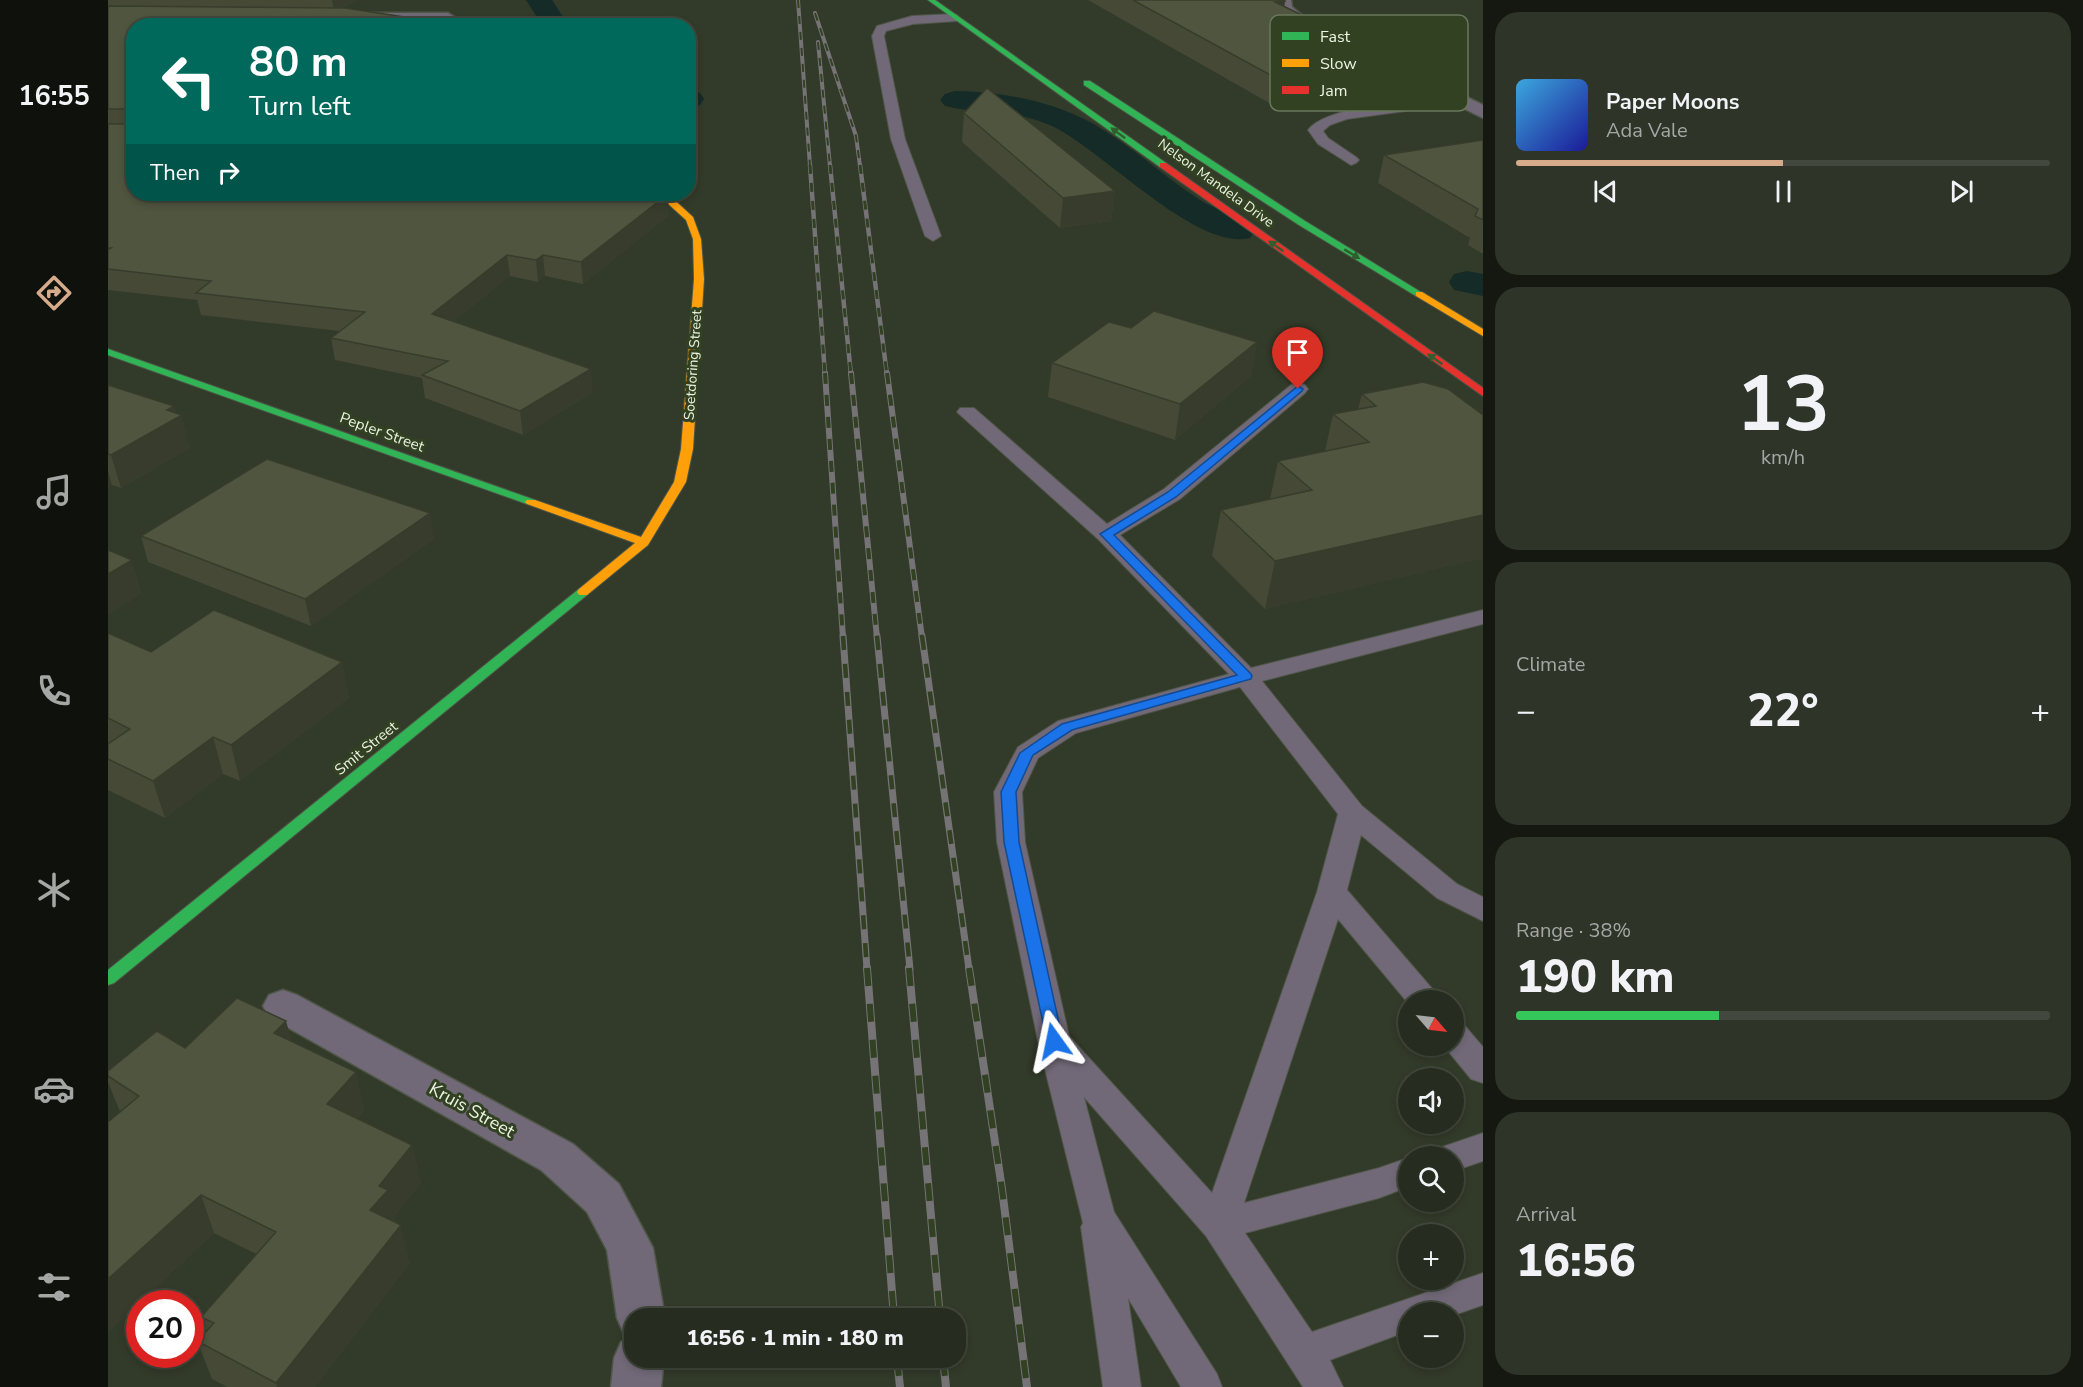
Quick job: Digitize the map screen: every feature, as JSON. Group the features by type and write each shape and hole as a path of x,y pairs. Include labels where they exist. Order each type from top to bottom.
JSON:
{"main road":[{"name":"Nelson Mandela Drive","path":"931,0 953,18 1483,393"},
{"name":"Nelson Mandela Drive","path":"1071,72 1302,224 1483,333"},
{"name":"Soetdoring Street","path":"644,542 680,482 687,449 699,279 697,238 690,219 670,201"},
{"name":"Pepler Street","path":"108,352 644,542"},
{"name":"Smit Street","path":"110,976 644,542"}],"street":[{"path":"442,0 449,18"},
{"path":"1283,0 1284,9 1292,15"},
{"path":"1468,104 1483,112"},
{"name":"Kruis Street","path":"283,1006 557,1157 603,1198 630,1248 639,1308"},
{"path":"636,1387 638,1368"}],"lane":[{"path":"933,236 898,139 878,36 881,29 895,23 953,18"},
{"path":"1351,160 1323,141 1315,130 1325,122 1346,115 1374,111"},
{"path":"1106,534 1172,494 1298,389"},
{"path":"967,412 1106,534 1246,676 1352,813 1447,891 1483,910"},
{"path":"1122,1387 1097,1216 1054,1041 1011,842 1008,792 1027,753 1067,727 1246,676 1483,617"},
{"path":"1219,1225 1332,892 1352,813"},
{"path":"1332,892 1415,990"},
{"path":"1054,1041 1219,1225 1304,1352 1324,1387"},
{"path":"1464,1047 1483,1070"},
{"path":"1464,1154 1483,1147"},
{"path":"1219,1225 1398,1176"},
{"path":"1097,1216 1203,1387"},
{"path":"1445,1302 1483,1290"},
{"path":"1304,1352 1398,1318"}],"building":[{"path":"1133,0 1284,0 1275,2 1302,15 1270,15 1270,75"},
{"path":"108,6 345,8 412,18 126,18 126,109 108,109"},
{"path":"987,88 1115,191 1063,198 964,113"},
{"path":"108,124 126,124 126,201 659,201 581,262 543,255 536,260 507,255 432,314 591,369 520,411 422,375 448,361 331,338 365,312 196,293 211,281 108,269 108,250 111,248 108,248"},
{"path":"1483,140 1483,220 1475,216 1478,209 1384,155"},
{"path":"1154,311 1257,342 1180,404 1052,363 1109,322 1131,328"},
{"path":"1423,382 1448,389 1483,415 1483,515 1275,561 1221,510 1312,490 1278,461 1369,442 1333,414 1376,406 1362,394"},
{"path":"108,385 174,406 167,410 182,415 111,455 108,454"},
{"path":"267,459 430,513 305,599 141,536"},
{"path":"108,550 132,560 108,574"},
{"path":"214,610 342,662 231,745 213,737 153,781 108,759 108,744 130,729 108,718 108,633 151,652"},
{"path":"237,998 286,1021 274,1033 356,1072 327,1104 412,1145 379,1186 388,1190 370,1210 401,1225 276,1383 204,1345 204,1334 214,1323 204,1318 204,1314 276,1232 201,1195 108,1279 108,1122 139,1096 108,1076 108,1071 157,1031 185,1048"}],"waterway":[{"path":"539,0 550,18"},
{"path":"955,100 1010,105 1038,111 1063,120 1101,142 1189,208 1211,221 1238,231"},
{"path":"1467,282 1483,285"}],"railway":[{"path":"798,0 810,166"},
{"path":"815,13 856,136 860,166"},
{"path":"818,42 830,166"},
{"path":"810,165 825,375"},
{"path":"830,165 851,375"},
{"path":"860,165 887,375"},
{"path":"825,373 843,638"},
{"path":"851,373 877,638"},
{"path":"887,373 922,638"},
{"path":"843,636 867,969"},
{"path":"877,636 910,969"},
{"path":"922,636 969,969"},
{"path":"867,968 893,1308"},
{"path":"909,968 939,1308"},
{"path":"969,968 1002,1189 1027,1387"},
{"path":"898,1368 900,1387"},
{"path":"944,1368 946,1387"}],"traffic: fast":[{"path":"931,0 1163,165"},
{"path":"1087,83 1302,223 1419,294"},
{"path":"108,352 531,502"},
{"path":"108,979 583,592"}],"traffic: slow":[{"path":"583,592 644,542 680,482 687,449 699,279 697,239 690,219 670,201"},
{"path":"1419,294 1483,333"},
{"path":"531,502 644,542"}],"traffic: jam":[{"path":"1163,165 1483,393"}],"route":[{"path":"1054,1041 1011,842 1008,792 1027,753 1067,727 1246,676 1106,534 1172,494 1298,389"}]}
